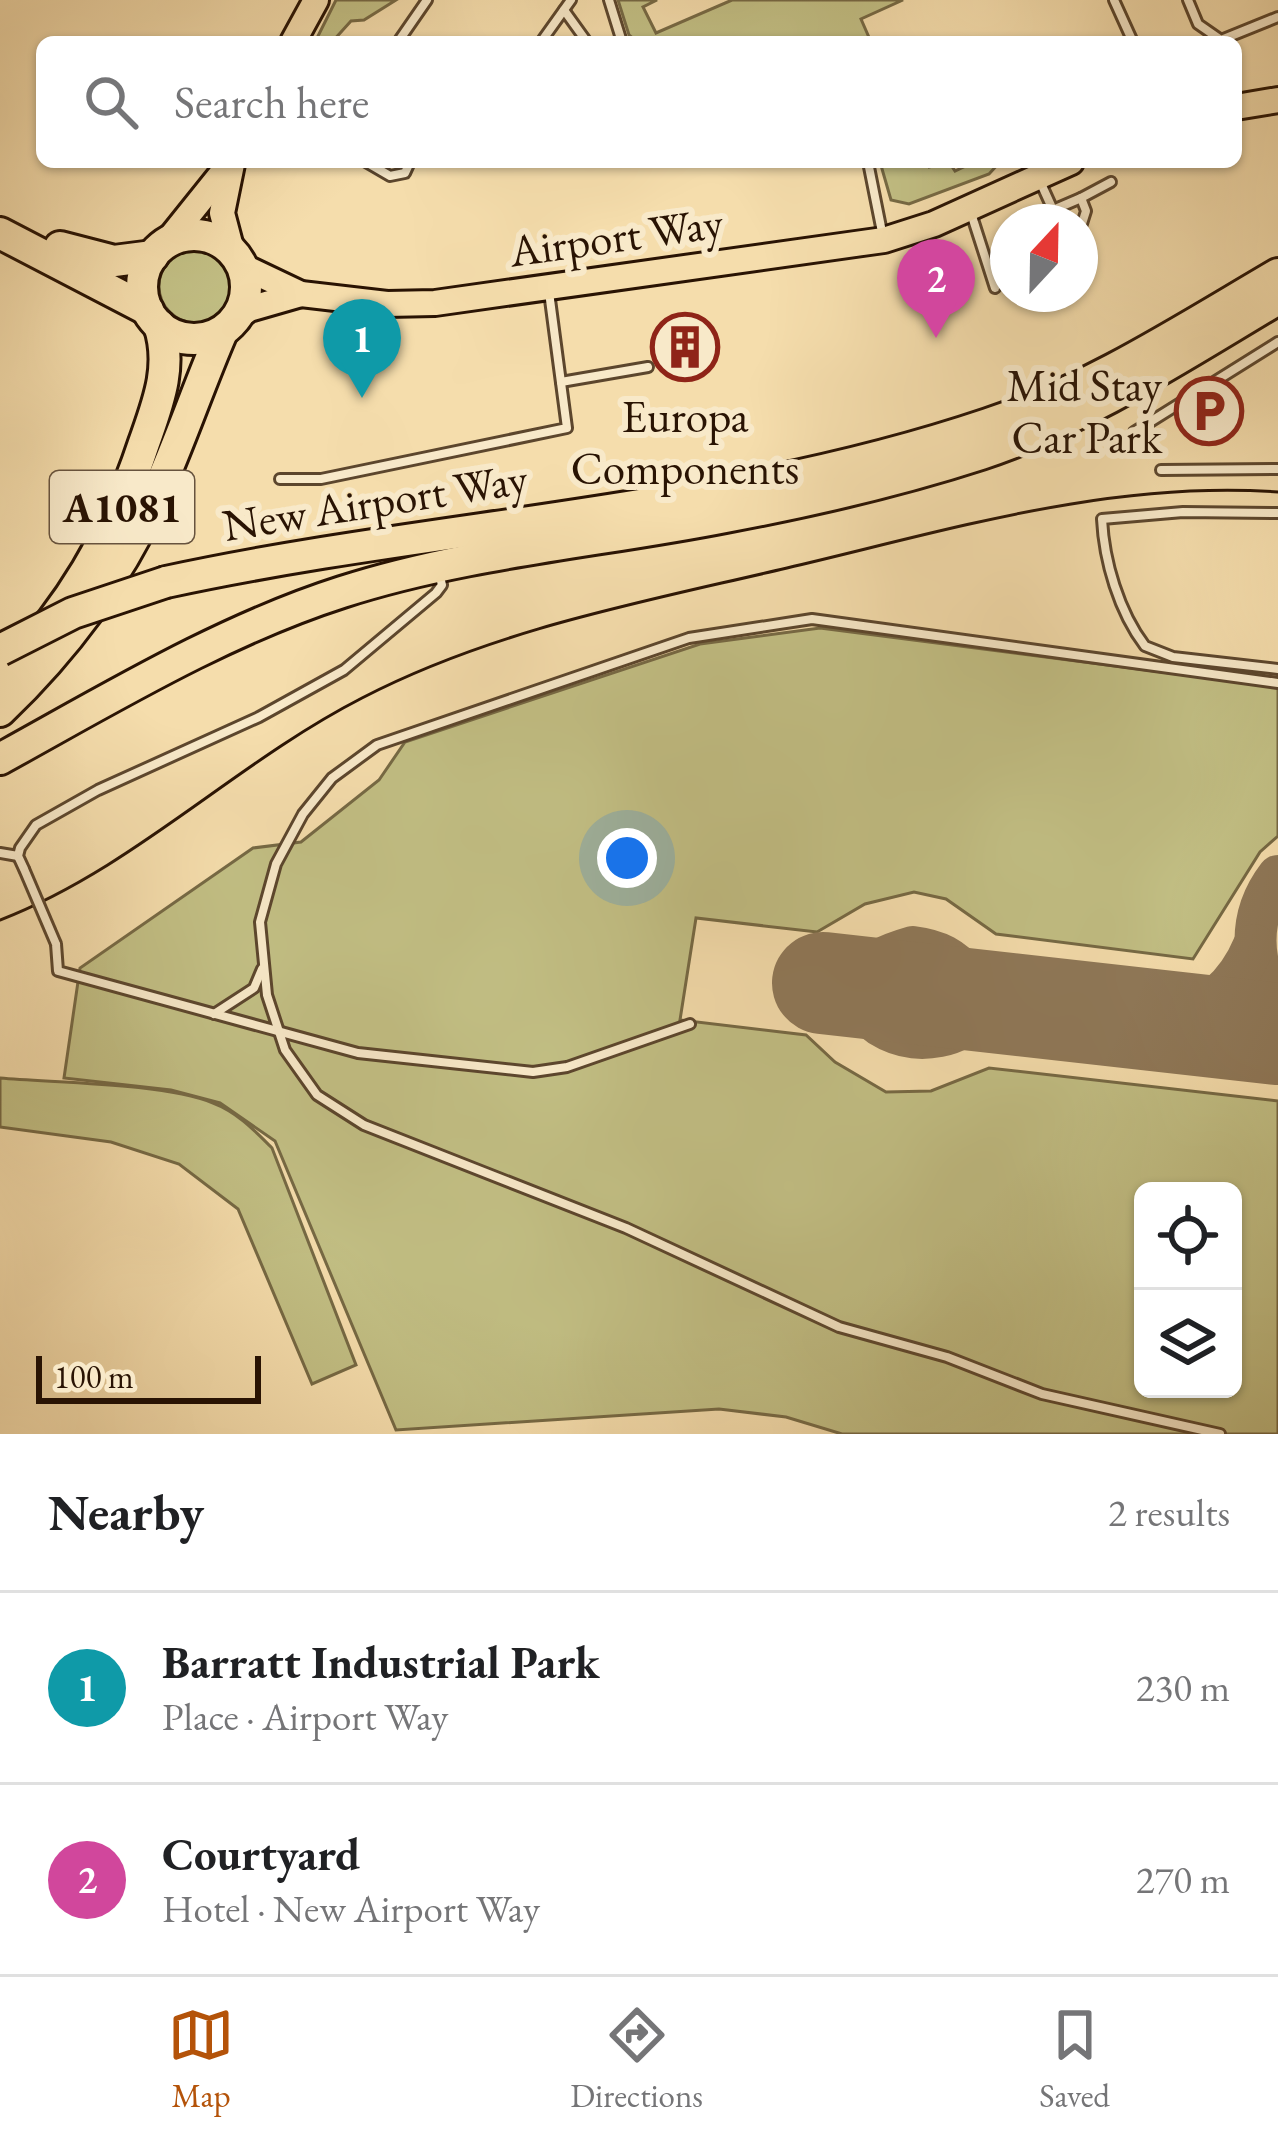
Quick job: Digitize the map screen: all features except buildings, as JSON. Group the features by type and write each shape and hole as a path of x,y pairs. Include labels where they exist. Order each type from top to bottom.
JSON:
{"highway":[{"path":"0,215 83,256 114,261 160,250 194,235 221,242 237,258 246,293 228,325 189,339 172,334 153,317 74,279 0,233"},
{"path":"153,317 143,282 160,250"},
{"name":"New Airport Way","path":"0,650 73,614 166,582 726,492 868,460 990,424 1113,371 1278,274"},
{"name":"New Airport Way","path":"0,759 202,651 291,611 375,581 503,554 726,518 983,453 1084,412 1278,299"},
{"name":"A1081","path":"0,680 60,616 125,501 163,382 165,343 153,317"},
{"name":"New Airport Way","path":"0,711 39,674 104,590 156,495 228,325"}],"main road":[{"path":"295,36 316,0"},
{"path":"1242,106 1278,100"},
{"path":"160,250 227,168"},
{"path":"231,168 222,213 237,258"},
{"name":"Airport Way","path":"228,325 249,309 301,294 388,304 435,303 884,240 1059,168"},
{"name":"Airport Way","path":"237,258 301,294"}],"lane":[{"path":"402,36 427,0"},
{"path":"545,36 572,0"},
{"path":"609,0 620,36"},
{"path":"1114,0 1130,36"},
{"path":"1188,0 1198,24 1215,36"},
{"path":"564,10 581,36"},
{"path":"1230,36 1278,16"},
{"path":"376,168 399,176 405,168"},
{"path":"869,168 884,240"},
{"path":"1038,178 1050,204"},
{"path":"1066,204 1111,182"},
{"path":"1081,197 1084,204"},
{"path":"969,208 990,275"},
{"path":"280,479 321,479 567,428 549,290"},
{"path":"1134,432 1278,343"},
{"path":"561,382 648,367"},
{"path":"1161,470 1278,469"},
{"path":"1278,513 1183,512 1102,519 1111,572 1145,646 1173,657 1278,669"},
{"path":"18,856 36,826 98,790 259,717 344,670 442,585 432,538"},
{"path":"1220,1434 1042,1394 947,1357 815,1317 626,1228 364,1125 305,1082 278,1034 262,968 261,911 283,848 322,789 367,751 388,739 689,638 812,620 1278,683"},
{"path":"0,854 18,856"},
{"path":"18,856 56,944 58,971 278,1034 358,1053 533,1072 566,1066 690,1024"},
{"path":"212,1015 254,988 262,968"}],"shaded area":[{"path":"336,0 396,0 364,20 351,21 337,36 318,36"},
{"path":"618,0 657,0 643,7 656,33 732,0 903,0 861,19 868,36 629,35"},
{"path":"882,168 994,168 909,204 891,200"},
{"path":"196,249 222,260 233,286 222,312 196,323 170,312 159,286 170,260"},
{"path":"820,628 1278,687 1278,836 1260,852 1193,959 996,934 946,899 914,892 865,904 817,932 696,918 680,1020 806,1035 835,1062 886,1092 931,1091 989,1068 1278,1101 1278,1434 842,1434 786,1417 719,1409 396,1430 275,1141 220,1103 171,1090 64,1078 80,968 253,848 301,842 379,780 405,742 700,644"},
{"path":"0,1078 167,1091 213,1103 245,1122 272,1148 356,1365 312,1384 238,1209 179,1164 111,1142 0,1127"}],"taxiway":[{"path":"1278,876 1261,907 1256,940 1261,974 1278,1005"},
{"path":"1163,1021 1193,1012 1219,995 1239,973 1254,945"},
{"path":"913,947 944,956 969,977 979,997 975,1015 961,1028 939,1036 914,1037 889,1030 867,1014 852,986 878,960 913,947"}],"runway":[{"path":"823,983 1278,1034"}],"tram line":[{"path":"0,920 95,873 315,724 464,653 624,606 1030,511 1153,493 1278,492"}],"place":[{"name":"Courtyard","path":"936,338"},
{"name":"Europa Components","path":"685,347"},
{"name":"Barratt Industrial Park","path":"362,398"},
{"name":"Mid Stay Car Park","path":"1209,411"}]}
